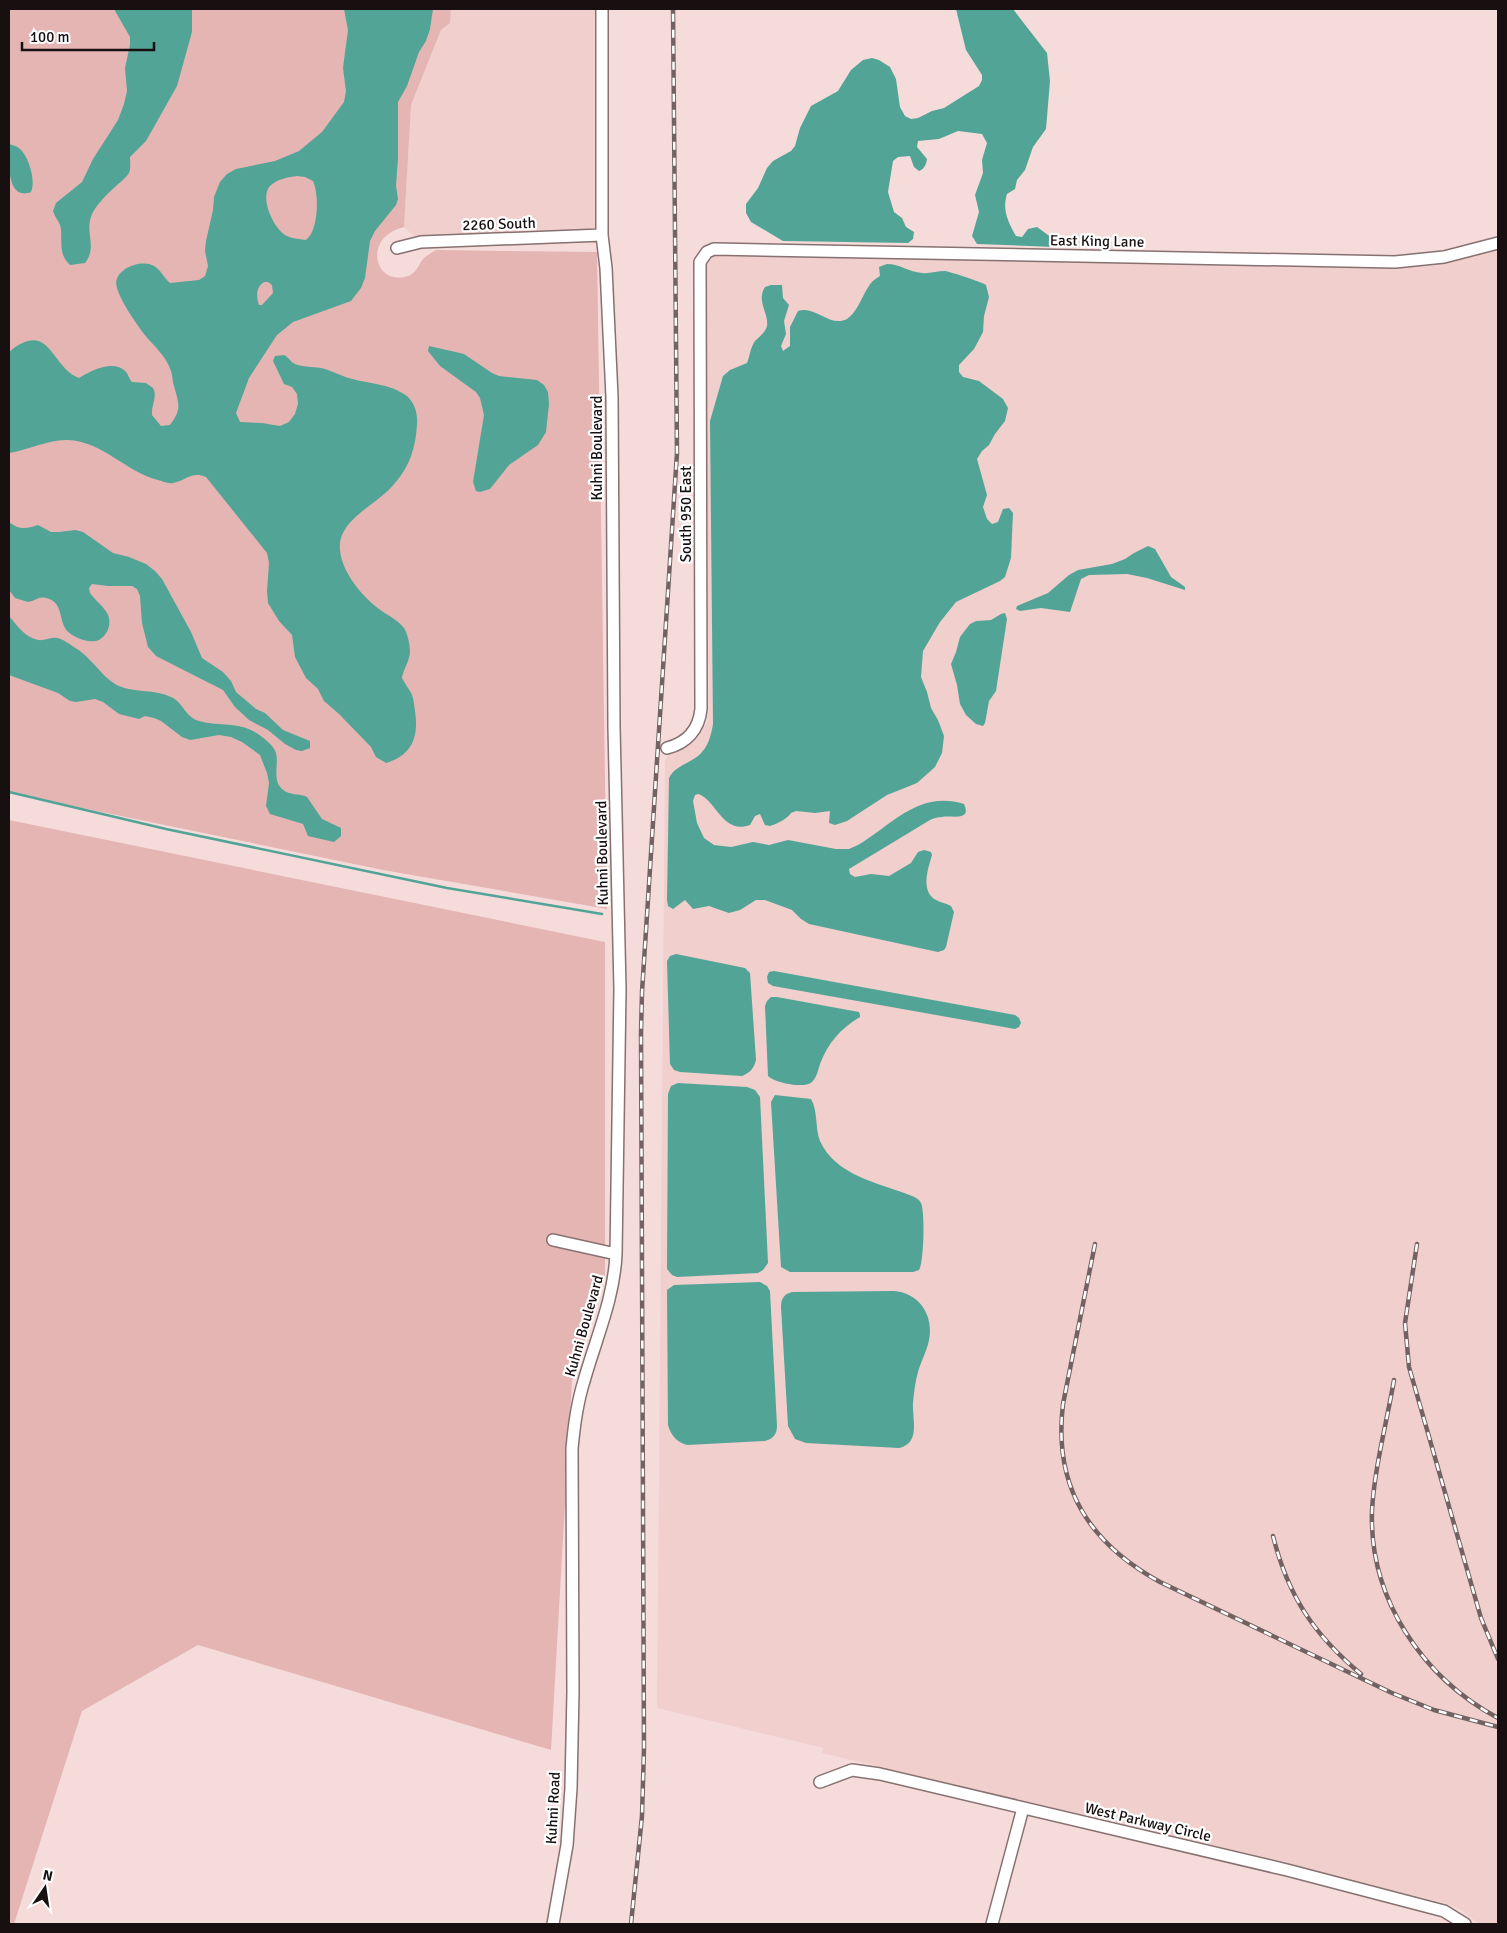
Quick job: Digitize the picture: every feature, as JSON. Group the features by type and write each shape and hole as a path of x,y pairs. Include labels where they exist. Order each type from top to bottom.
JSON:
{"street":[{"name":"Kuhni Boulevard","path":"573,1692 572,1449 576,1411 583,1382 612,1291 616,1254 620,989 614,727 612,397 606,268 602,235 602,9"},
{"name":"2260 South","path":"397,248 421,242 602,235"},
{"name":"East King Lane","path":"700,262 707,252 714,249 1395,262 1444,257 1498,243"},
{"name":"South 950 East","path":"667,748 679,744 689,737 699,721 701,708 700,262"},
{"path":"552,1240 616,1254"},
{"name":"Kuhni Road","path":"553,1924 567,1845 571,1788 573,1692"},
{"name":"West Parkway Circle","path":"820,1782 852,1770 880,1774 1287,1870 1444,1911 1465,1924"},
{"path":"992,1924 1023,1808"}],"shaded area":[{"path":"9,9 451,9 450,23 441,30 411,105 404,227 391,232 382,240 378,250 378,259 381,268 387,274 396,277 411,275 423,259 436,250 597,252 607,909 383,870 9,793"},
{"path":"451,9 602,9 602,235 421,242 404,227 411,105 441,30 450,23"},
{"path":"1498,249 1498,1924 1479,1924 1461,1910 1445,1903 822,1753 823,1748 657,1708 665,761 669,753 688,746 698,738 707,723 709,711 705,273 707,264 713,257 721,254 1419,265 1457,260"},
{"path":"9,820 605,942 605,1278 572,1381 551,1750 198,1645 82,1711 14,1924 9,1924"}],"water":[{"path":"114,9 192,9 192,32 177,86 146,141 130,157 129,173 102,199 92,214 89,227 91,245 89,257 85,263 70,265 64,257 61,245 61,227 53,211 56,203 82,182 93,159 118,120 127,91 125,68 130,37"},
{"path":"344,9 433,9 426,41 419,52 407,86 398,102 396,186 398,199 396,205 375,231 370,241 365,278 361,288 351,301 293,322 277,335 249,378 236,413 240,422 280,426 289,422 295,414 298,404 297,394 292,387 284,384 273,361 275,356 284,355 293,363 299,365 325,369 351,379 397,390 404,394 415,407 417,420 415,440 405,470 388,491 352,521 341,539 340,550 345,567 360,591 379,609 402,625 408,640 410,653 402,678 413,699 416,729 412,744 408,750 395,760 386,763 376,757 371,747 324,701 318,689 306,678 295,657 292,635 279,621 268,603 269,563 267,553 206,477 196,475 178,482 166,482 135,471 92,446 68,440 53,441 9,453 9,352 23,343 33,340 49,348 70,373 79,378 102,367 115,366 126,372 132,382 146,383 154,391 155,398 152,415 161,426 170,425 178,410 171,371 163,356 144,334 125,306 117,288 118,276 128,267 148,264 154,266 170,283 199,280 205,276 208,266 205,251 206,241 214,197 220,182 227,174 236,169 275,161 299,151 322,132 344,102 346,91 343,68 348,30","holes":["297,176 313,181 316,194 316,220 306,240 291,238 282,233 269,212 266,197 267,190 271,185 277,181","264,282 272,285 273,293 262,305 259,305 257,292 259,286"]},
{"path":"956,9 1013,9 1047,53 1050,81 1046,129 1033,147 1025,170 1017,180 1015,189 1007,194 1005,205 1008,221 1016,236 1022,237 1028,229 1037,227 1055,240 1057,245 1054,247 977,244 972,236 979,212 975,195 983,173 982,160 987,143 982,134 958,131 939,139 918,141 917,147 927,159 919,171 914,167 910,156 898,157 893,161 888,192 894,212 902,218 906,227 914,232 913,239 908,243 783,241 751,222 746,213 746,204 758,188 767,168 773,161 791,151 795,146 800,128 811,106 838,91 851,70 863,60 872,58 890,67 896,79 900,107 905,116 911,119 944,108 979,86 982,75 966,50"},
{"path":"9,144 19,148 26,158 31,169 33,182 31,192 23,193 17,191 13,185 9,168"},
{"path":"887,264 922,273 945,271 986,285 989,297 984,316 983,332 974,349 959,365 959,372 963,377 979,381 1003,399 1008,408 1005,421 977,459 987,495 983,507 987,519 992,524 998,522 1003,509 1009,508 1013,513 1011,558 1005,577 956,602 940,622 923,651 921,677 931,708 944,736 942,753 935,767 917,783 887,795 847,821 835,825 829,823 830,811 815,813 796,811 782,821 770,826 765,825 760,814 755,816 750,825 740,827 726,821 704,797 698,794 695,795 693,801 697,823 704,838 714,845 731,847 753,842 769,845 788,840 836,849 849,849 858,845 907,811 920,805 948,801 964,804 966,810 963,815 932,819 849,869 850,874 855,877 871,874 889,876 911,863 918,852 924,850 931,852 932,855 926,879 928,891 936,900 951,906 954,912 946,947 938,952 809,924 792,910 765,900 756,900 740,910 729,913 709,906 693,909 685,900 673,909 668,906 667,900 669,778 678,768 701,753 708,741 713,724 710,421 723,376 730,370 747,363 753,344 764,333 767,326 762,302 765,287 782,285 783,298 789,305 784,321 786,334 781,346 783,351 790,346 790,327 798,311 810,311 835,321 847,319 854,312 871,283 880,276 879,267"},
{"path":"429,346 464,354 499,376 537,380 544,385 548,392 549,404 546,432 538,445 509,465 490,489 480,492 476,491 473,482 484,415 480,398 476,392 440,366 428,351"},
{"path":"9,522 23,528 38,525 51,532 75,530 83,532 113,553 146,564 162,579 191,632 202,658 223,672 231,681 236,692 256,709 265,713 283,730 310,741 310,748 302,751 285,744 268,730 249,720 235,707 223,690 156,656 148,647 142,623 140,596 137,589 132,586 92,584 89,588 90,593 109,617 108,630 103,637 96,641 88,641 70,634 63,624 55,602 46,598 28,602 15,598 9,590"},
{"path":"1148,546 1155,549 1171,577 1185,587 1185,590 1127,574 1089,575 1081,579 1070,612 1041,608 1020,611 1016,609 1017,606 1048,593 1069,575 1078,570 1112,564"},
{"path":"1005,613 1007,619 996,691 989,701 983,726 976,724 966,715 960,704 951,664 960,637 970,624 976,621 991,620"},
{"path":"9,616 21,630 33,638 40,640 57,638 70,644 83,653 113,683 119,686 171,697 190,716 199,721 238,726 258,734 269,743 276,753 276,777 282,789 288,793 307,797 322,819 341,828 341,836 334,842 308,836 303,824 270,814 266,806 269,783 260,755 242,742 231,737 219,735 190,740 182,737 154,718 145,716 139,719 119,714 103,702 95,699 70,701 58,693 9,675"},
{"path":"676,954 745,968 750,973 756,1060 753,1068 742,1076 680,1072 674,1070 670,1064 667,961 670,956"},
{"path":"774,971 1015,1015 1021,1023 1015,1029 773,986 768,983 767,977 769,972"},
{"path":"771,997 859,1012 860,1017 846,1026 831,1043 823,1056 815,1078 808,1084 790,1084 777,1081 768,1076 765,1006"},
{"path":"678,1083 747,1087 755,1090 760,1097 768,1263 758,1273 677,1277 672,1275 667,1269 668,1094 671,1086"},
{"path":"775,1095 811,1099 815,1109 820,1141 836,1163 860,1177 913,1196 919,1200 922,1208 923,1248 919,1270 913,1272 790,1272 781,1267 771,1102"},
{"path":"760,1282 767,1286 770,1291 777,1426 775,1434 765,1441 683,1444 673,1435 668,1425 667,1290 674,1285"},
{"path":"894,1291 911,1296 923,1307 927,1314 930,1331 927,1348 915,1384 913,1403 914,1430 910,1441 899,1448 806,1443 795,1439 788,1426 781,1307 784,1297 792,1292"}],"waterway":[{"path":"9,792 166,829 447,888 602,914"}],"railway":[{"path":"631,1924 642,1816 644,1748 642,992 677,453 673,9"},
{"path":"1095,1244 1063,1404 1061,1434 1064,1461 1071,1487 1081,1510 1095,1530 1113,1549 1135,1567 1160,1582 1392,1693 1434,1710 1498,1727"},
{"path":"1417,1244 1405,1323 1409,1367 1481,1618 1498,1659"},
{"path":"1394,1380 1373,1495 1373,1544 1380,1575 1391,1605 1406,1632 1424,1658 1446,1681 1471,1701 1498,1718"},
{"path":"1273,1536 1286,1577 1305,1613 1316,1629 1361,1674"}]}
